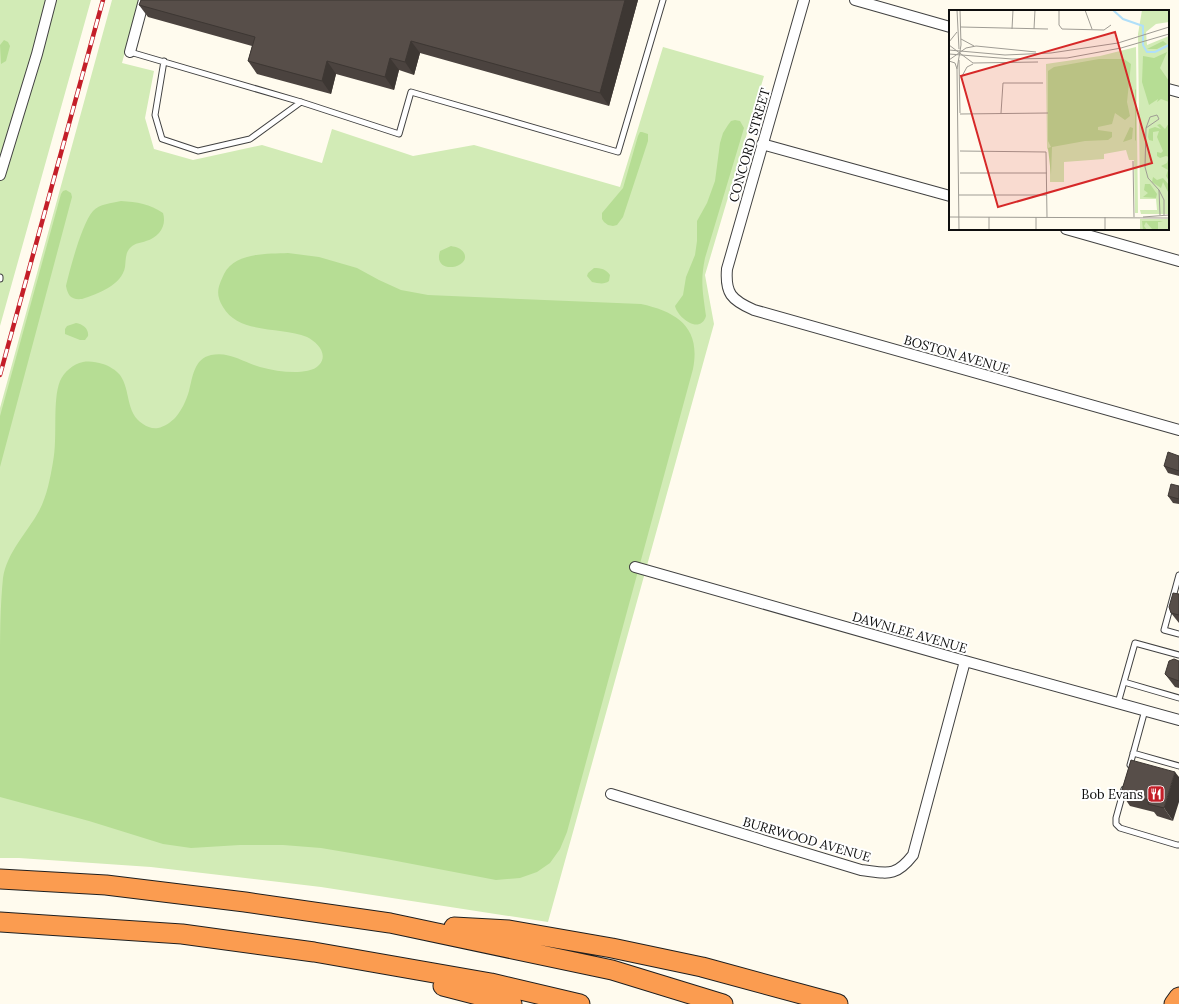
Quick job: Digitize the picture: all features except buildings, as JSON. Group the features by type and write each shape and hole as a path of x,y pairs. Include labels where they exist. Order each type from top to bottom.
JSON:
{"highway":[{"path":"0,879 106,885 245,902 390,923 612,970 723,1004"},
{"path":"0,922 182,934 314,952 491,983 580,1004"},
{"path":"390,923 509,930 612,948 702,967 838,1004"},
{"path":"314,952 512,1004"},
{"path":"1174,1004 1179,997"}],"street":[{"path":"0,176 51,0"},
{"path":"130,52 144,0"},
{"name":"CONCORD STREET","path":"732,296 726,282 727,269 804,0"},
{"path":"855,0 949,27"},
{"path":"1169,89 1179,92"},
{"path":"762,144 949,196"},
{"path":"1070,230 1179,261"},
{"name":"BOSTON AVENUE","path":"732,296 745,306 754,310 1179,430"},
{"name":"DAWNLEE AVENUE","path":"635,567 1179,720"},
{"name":"BURRWOOD AVENUE","path":"611,794 861,870 892,872 904,866 913,855 965,661"}],"lane":[{"path":"130,52 301,102 399,134 411,92 618,152 663,0"},
{"path":"164,61 155,114 162,139 198,151 250,139 301,102"},
{"path":"1179,575 1164,630 1179,634"},
{"path":"1118,703 1135,643 1179,655"},
{"path":"1124,682 1179,698"},
{"path":"1129,767 1145,710"},
{"path":"1133,753 1179,766"},
{"path":"1125,782 1116,818 1116,824 1120,828 1179,845"}],"green space":[{"path":"0,0 91,0 0,326"},
{"path":"112,0 139,0 122,63 154,71 145,118 154,149 193,160 262,145 322,163 332,129 413,156 474,145 620,187 663,47 764,76 705,275 714,324 548,922 321,887 151,867 0,858 0,408"},
{"path":"4,40 8,42 10,46 6,61 1,64 0,45"},
{"path":"731,121 740,121 744,128 703,266 702,281 706,316 703,322 699,324 689,323 680,315 675,306 683,295 686,277 695,255 697,221 707,203 715,181 720,143 723,133"},
{"path":"640,132 648,134 648,141 623,217 617,225 608,225 602,219 602,213 623,188"},
{"path":"66,190 71,193 72,197 0,467 0,416 61,194"},
{"path":"121,201 143,204 153,207 163,213 163,227 155,237 134,245 129,249 123,273 114,284 88,297 75,299 69,295 66,286 70,269 85,225 93,211 99,207"},
{"path":"451,246 457,247 461,250 464,253 465,258 458,266 446,267 439,259 440,251"},
{"path":"288,253 319,257 357,268 401,290 428,295 641,304 654,307 676,317 684,324 690,333 695,355 693,369 567,832 560,849 550,863 537,872 520,878 496,880 321,848 283,845 240,845 191,848 163,844 89,821 0,797 0,635 3,578 5,569 13,551 39,511 46,493 51,475 54,452 56,399 60,381 66,372 79,363 95,362 110,367 120,375 126,387 133,414 146,426 156,428 163,427 169,423 180,412 187,398 195,369 205,357 224,354 260,367 291,372 301,372 314,369 322,361 323,357 318,345 311,339 297,334 250,326 239,322 230,316 223,307 218,294 224,274 229,267 236,262 244,258 261,254"},
{"path":"594,268 607,271 610,275 609,281 603,283 592,282 587,276 588,273"},
{"path":"76,323 81,324 86,329 88,336 85,340 80,340 65,334 65,329 67,326"}],"railway":[{"path":"0,375 103,0"}],"place":[{"name":"Bob Evans","path":"1156,794"}]}
